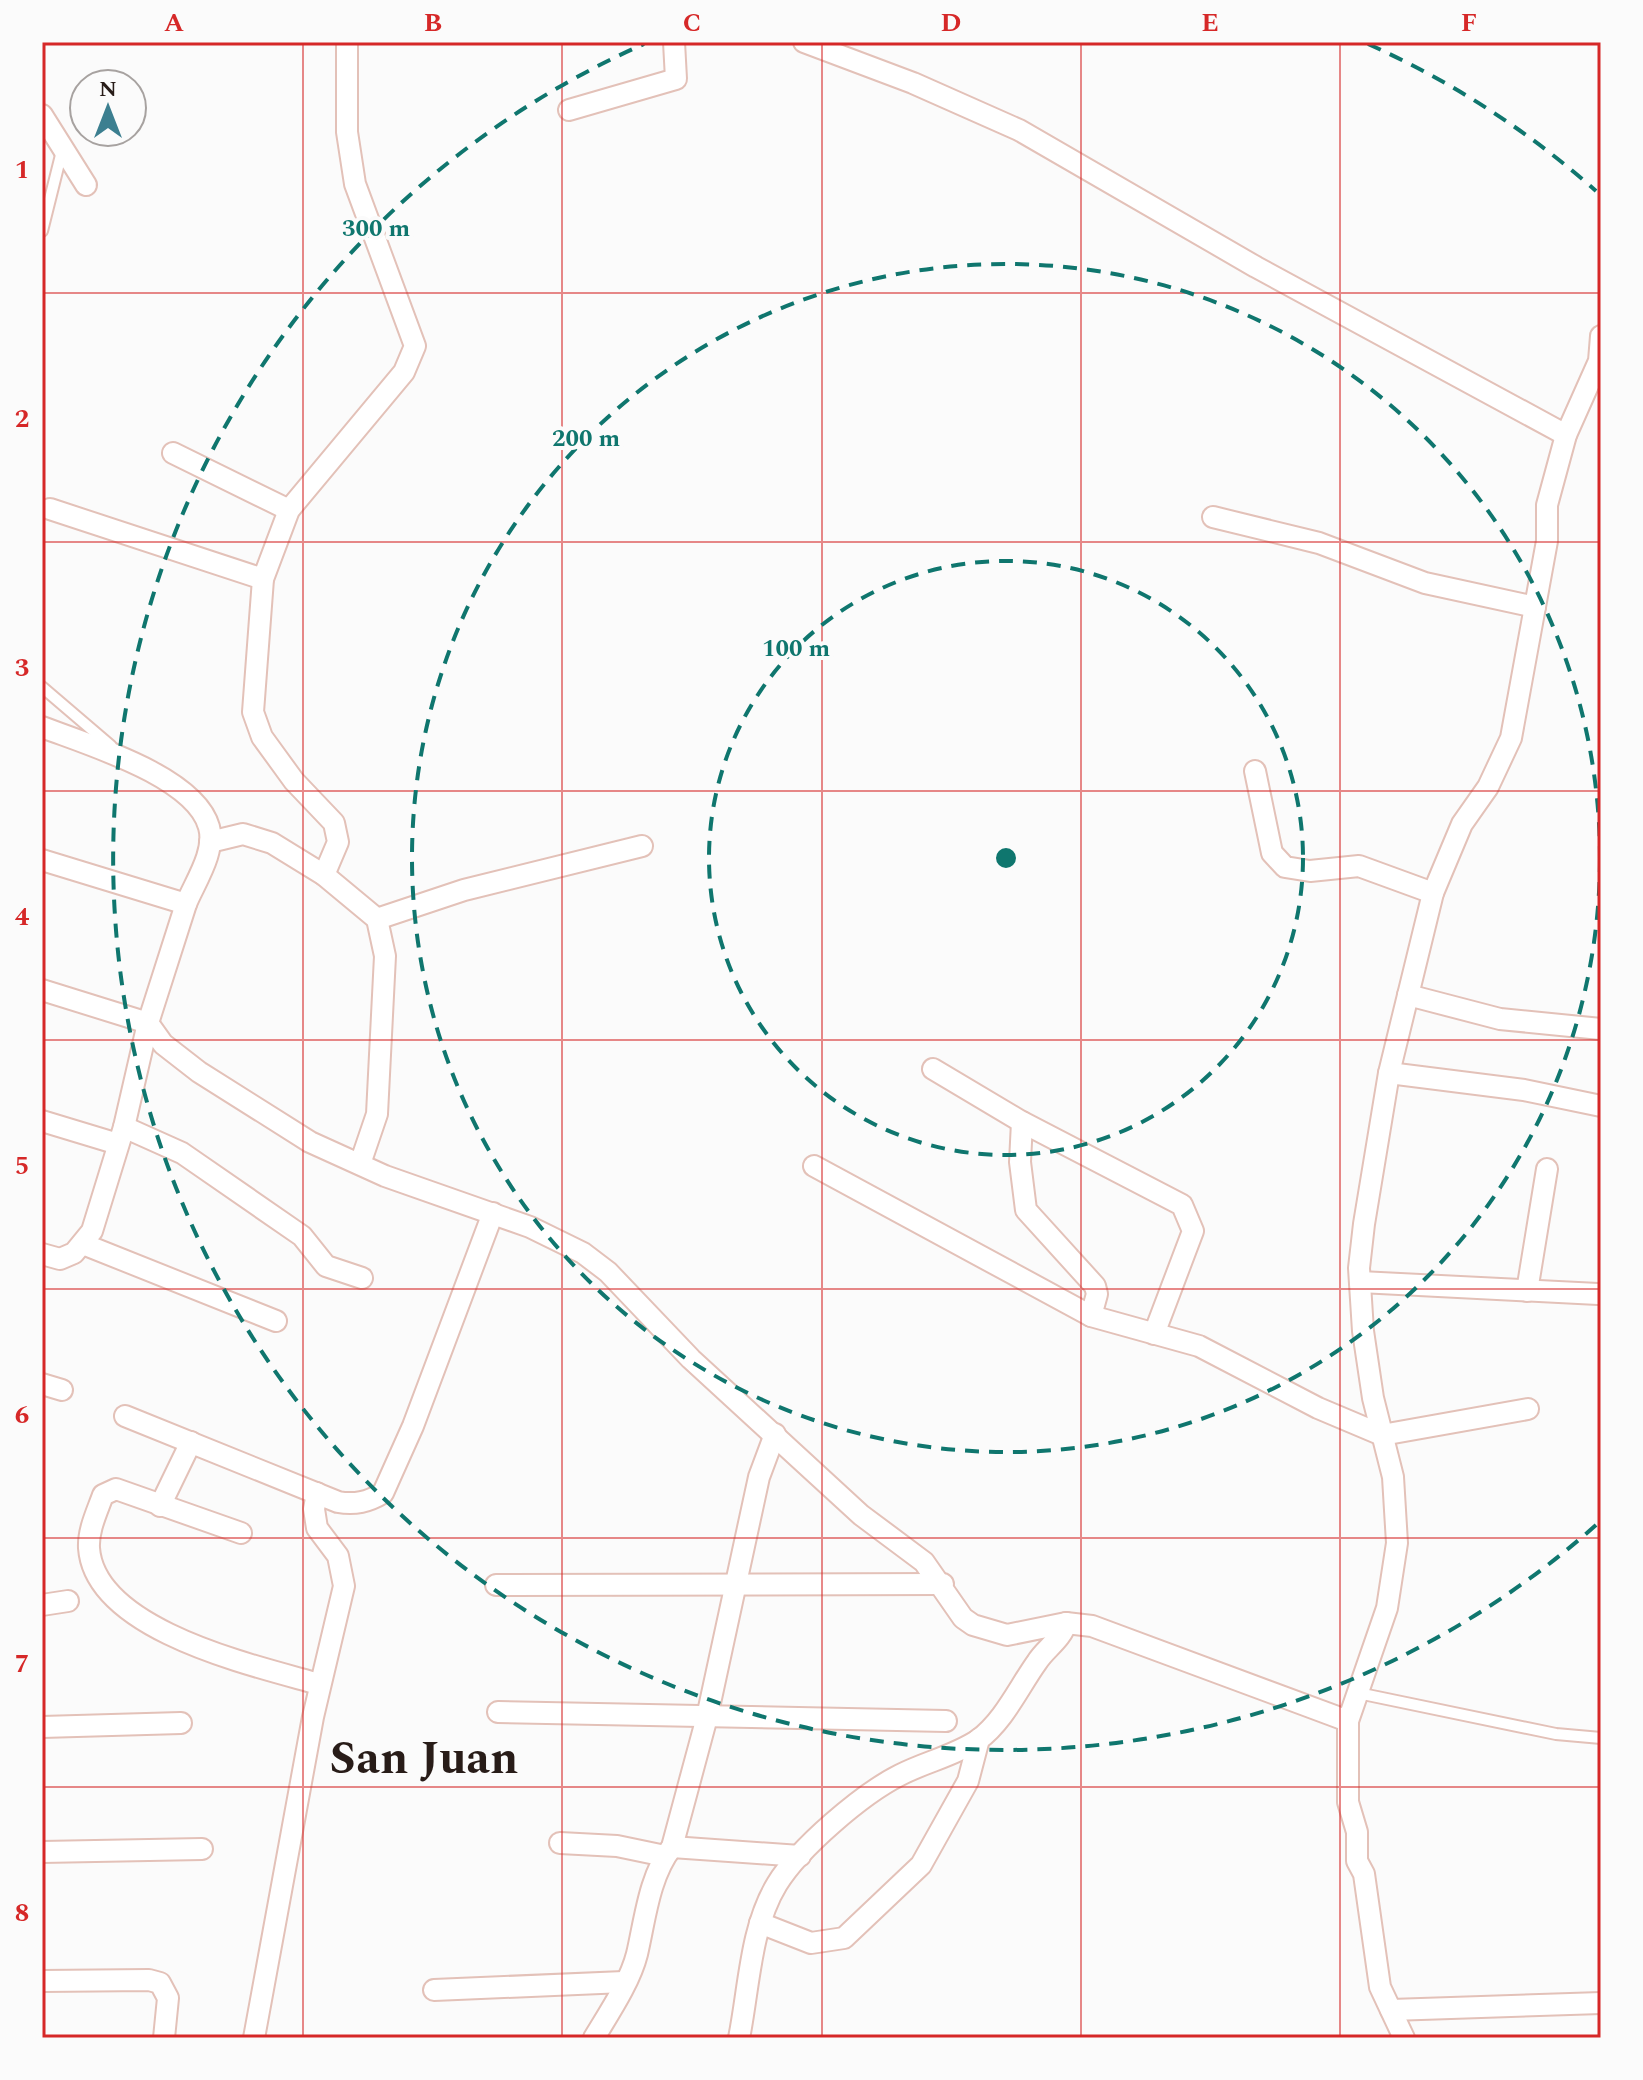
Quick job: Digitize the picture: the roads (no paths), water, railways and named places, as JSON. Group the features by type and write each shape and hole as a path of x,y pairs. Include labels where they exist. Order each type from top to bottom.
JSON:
{"street":[{"path":"324,875 338,842 334,823 294,781 262,737 253,712 263,579 289,510 404,372 415,346 355,184 347,132 347,42"},
{"path":"569,110 676,79 674,42"},
{"path":"804,42 913,83 1019,130 1256,267 1566,435"},
{"path":"42,115 86,185"},
{"path":"1404,2038 1380,1987 1364,1874 1357,1861 1357,1832 1348,1802 1348,1721 1387,1608 1397,1543 1393,1477 1373,1398 1360,1282 1364,1224 1389,1073 1433,893 1462,824 1488,787 1511,738 1547,541 1547,505 1566,435 1599,361 1601,336"},
{"path":"173,453 289,510"},
{"path":"50,509 263,579"},
{"path":"1213,517 1319,543 1425,583 1535,607"},
{"path":"42,727 128,761 164,780 192,802 209,827 210,842 206,859 186,904 148,1023 121,1135 92,1231 83,1244 60,1259 42,1254"},
{"path":"1255,771 1272,853 1285,867 1310,871 1359,866 1433,893"},
{"path":"210,842 243,834 272,843 324,875 377,919 385,956 377,1114 360,1164"},
{"path":"377,919 464,890 642,846"},
{"path":"42,860 186,904"},
{"path":"42,990 148,1023 163,1044 199,1072 310,1142 360,1164 530,1227 596,1262 691,1359 861,1515 924,1562 943,1584 963,1618 985,1631 1007,1635 1066,1623 1108,1631 1348,1721"},
{"path":"1408,995 1500,1019 1601,1029"},
{"path":"933,1069 1022,1122 1182,1205 1193,1231 1154,1334"},
{"path":"1389,1073 1524,1090 1601,1106"},
{"path":"42,1121 121,1135 182,1153 302,1236 326,1266 362,1278"},
{"path":"1022,1122 1020,1162 1026,1210 1095,1286 1097,1294 1091,1316"},
{"path":"814,1166 1091,1316 1199,1346 1318,1408 1382,1435 1528,1409"},
{"path":"1527,1291 1547,1169"},
{"path":"125,1416 317,1493 356,1504 383,1493 413,1426 493,1213"},
{"path":"83,1244 276,1321"},
{"path":"1360,1282 1598,1294"},
{"path":"42,1384 62,1390"},
{"path":"594,2038 637,1957 646,1911 668,1852 707,1717 759,1477 775,1434"},
{"path":"160,1506 191,1442"},
{"path":"241,1533 210,1519 160,1506 122,1489 103,1495 91,1529 89,1551 96,1573 110,1590 163,1634 210,1652 319,1684"},
{"path":"254,2038 319,1684 345,1576 338,1556 317,1528 314,1509 317,1493"},
{"path":"496,1585 734,1582 943,1584"},
{"path":"42,1605 68,1601"},
{"path":"739,2038 760,1923 777,1884 800,1856 845,1813 881,1787 979,1739 1006,1709 1066,1623"},
{"path":"498,1712 946,1721"},
{"path":"42,1727 181,1723"},
{"path":"760,1923 811,1943 844,1938 921,1865 968,1781 979,1739"},
{"path":"560,1843 668,1852 800,1856"},
{"path":"42,1852 202,1849"},
{"path":"42,1981 149,1980 160,1983 168,1998 164,2038"},
{"path":"434,1990 624,1982"},
{"path":"1391,2010 1601,2003"}],"lane":[{"path":"42,231 63,148"},
{"path":"42,687 128,761"},
{"path":"1358,1693 1556,1734 1601,1738"}],"district":[{"name":"San Juan","path":"424,1759"}]}
